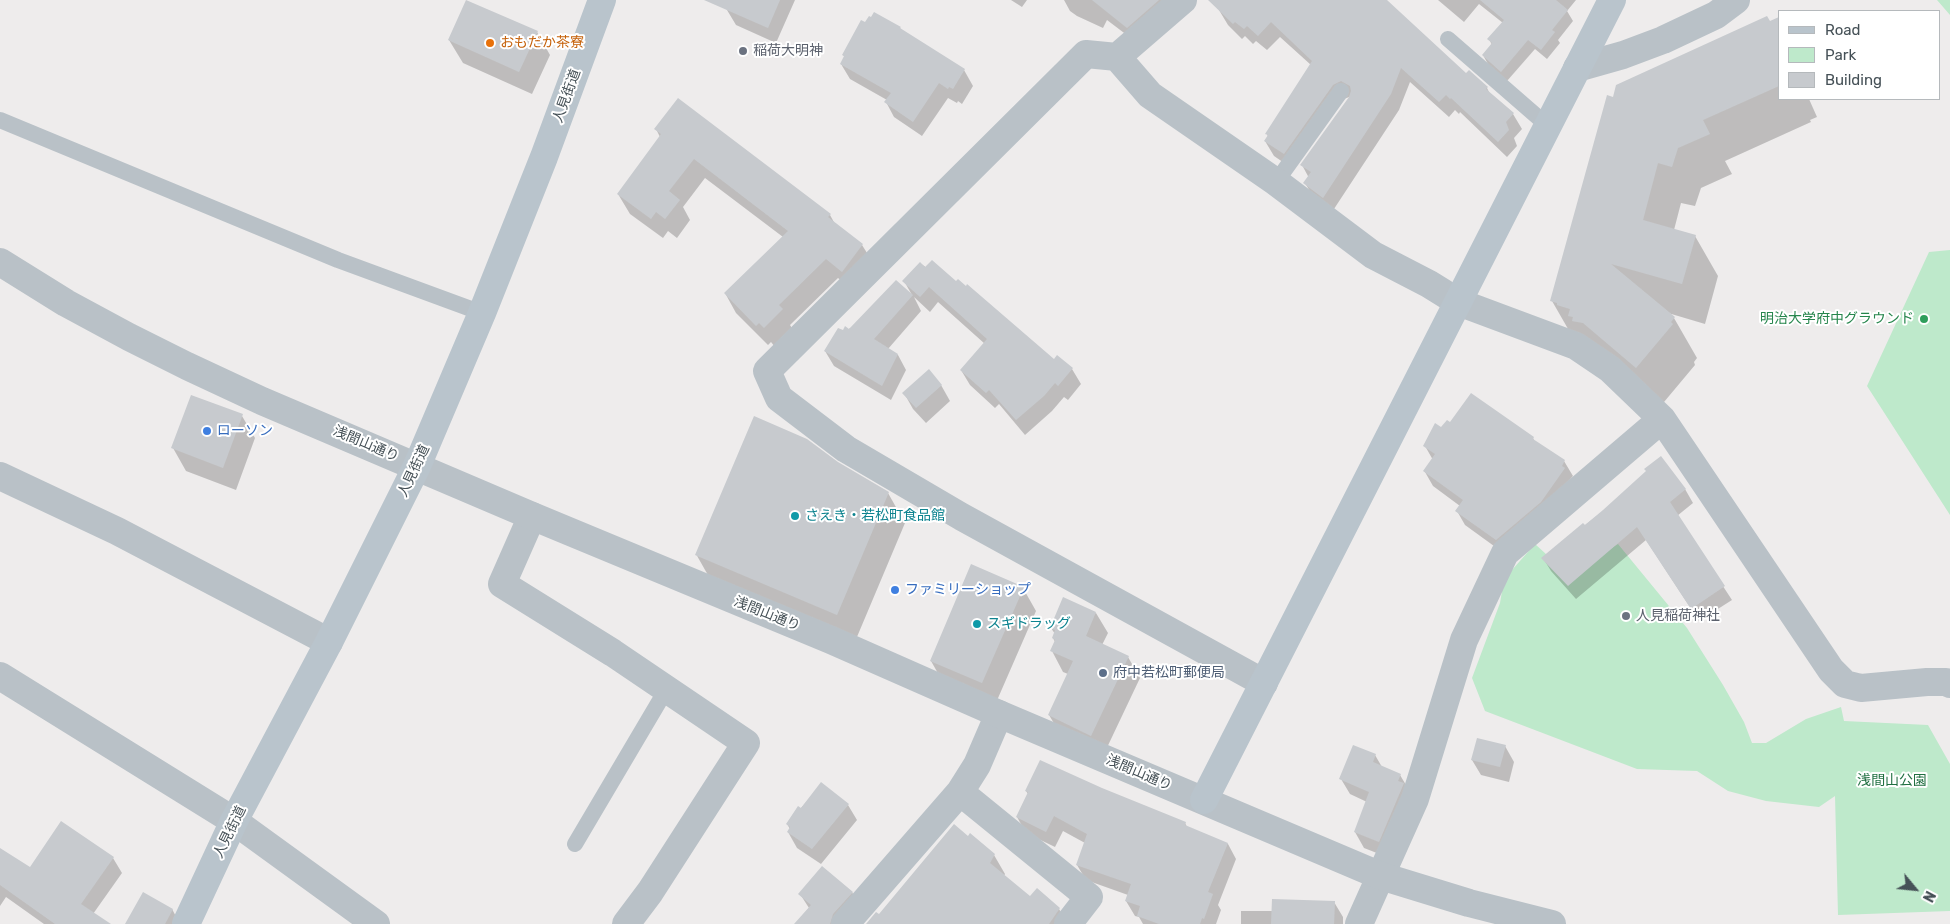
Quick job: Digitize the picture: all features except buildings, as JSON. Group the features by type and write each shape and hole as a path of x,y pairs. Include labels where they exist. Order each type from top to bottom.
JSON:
{"main road":[{"name":"人見街道","path":"186,924 234,821 329,642 417,466 482,313 544,158 602,0"},
{"path":"1204,800 1612,0"}],"street":[{"path":"1117,57 1183,0"},
{"path":"1577,68 1623,55 1663,40 1716,16 1736,0"},
{"path":"1264,683 962,518 846,449 779,398 767,371 1086,54 1117,57 1150,95 1276,182 1373,255 1429,284 1458,302 1576,346 1610,369 1662,419 1831,670 1845,684 1861,688 1927,682 1946,682 1950,684"},
{"name":"浅間山通り","path":"0,262 66,303 187,366 262,401 831,640 999,714 1381,876 1469,904 1552,924"},
{"path":"1359,924 1415,798 1464,640 1505,553 1662,419"},
{"path":"0,476 117,531 329,642"},
{"path":"532,516 502,584 613,653 746,743 650,892 626,924"},
{"path":"0,676 234,821 376,924"},
{"path":"845,924 960,792 977,765 999,714"},
{"path":"960,792 1089,897 1068,924"}],"lane":[{"path":"1448,39 1548,126"},
{"path":"1276,182 1341,91"},
{"path":"0,120 338,260 482,313"},
{"path":"575,844 666,690"}],"green space":[{"path":"1937,0 1950,0 1950,15"},
{"name":"明治大学府中グラウンド","path":"1950,250 1950,515 1867,386 1929,252"},
{"name":"浅間山公園","path":"1535,544 1568,574 1618,544 1687,628 1744,722 1752,743 1766,743 1806,719 1841,707 1844,721 1928,725 1950,764 1950,911 1838,915 1835,796 1819,807 1766,801 1728,791 1697,771 1637,769 1485,711 1472,678 1500,603 1504,579"}],"place":[{"name":"おもだか茶寮","path":"490,43"},
{"name":"稲荷大明神","path":"743,51"},
{"name":"明治大学府中グラウンド","path":"1924,319"},
{"name":"ローソン","path":"207,431"},
{"name":"さえき・若松町食品館","path":"795,516"},
{"name":"ファミリーショップ","path":"895,590"},
{"name":"人見稲荷神社","path":"1626,616"},
{"name":"スギドラッグ","path":"977,624"},
{"name":"府中若松町郵便局","path":"1103,673"}]}
